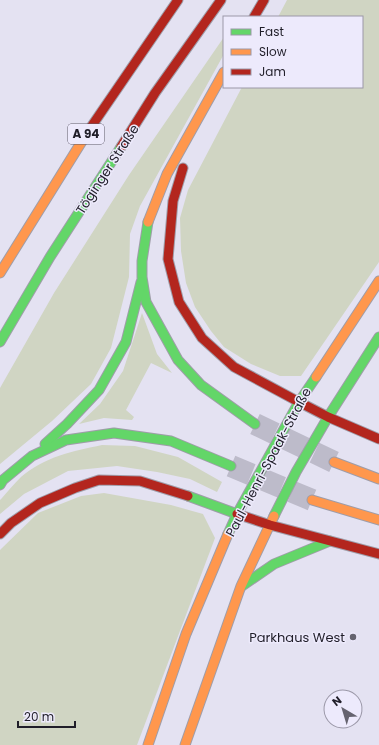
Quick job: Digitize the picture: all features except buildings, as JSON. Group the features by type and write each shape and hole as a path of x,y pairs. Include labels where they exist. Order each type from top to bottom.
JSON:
{"main road":[{"name":"A 94","path":"0,272 77,147 178,0"},
{"name":"Töginger Straße","path":"0,342 66,231 155,93 221,0"},
{"path":"255,16 264,0"},
{"path":"0,484 67,424 99,390 126,342 142,277 148,221 167,174 223,74"},
{"path":"187,138 183,171 173,201 168,258 179,302 202,338 234,367 328,417 379,439"},
{"path":"142,277 146,302 178,360 201,385 255,424"},
{"name":"Paul-Henri-Spaak-Straße","path":"148,745 186,634 237,514 299,402 379,281"},
{"path":"186,745 241,586 296,472 328,417 379,336"},
{"path":"32,456 66,440 114,433 171,441 231,466"},
{"path":"334,462 379,479"},
{"path":"0,534 11,523 40,502 75,488 99,480 140,481 175,490 270,525 379,554"},
{"path":"312,500 379,520"},
{"path":"241,586 274,564 330,541"}],"green space":[{"path":"287,0 379,0 379,262 301,376 280,376 251,364 224,347 195,307 186,283 181,251 180,218 188,190 241,88 363,88 363,16 279,16"},
{"path":"223,38 223,56 140,206 130,234 129,277 111,348 91,384 52,421 0,464 0,388 54,293 129,175"},
{"path":"142,313 157,354 172,373 151,363 126,410 134,417 132,420 104,418 79,424 100,404 123,371"},
{"path":"102,445 135,446 178,457 222,482 217,492 190,479 117,466 68,471 24,494 0,514 0,500 21,477 30,470 39,464 59,456"},
{"path":"104,493 171,505 203,514 215,538 137,745 0,745 0,550 38,513 81,496"}],"tunnel":[{"path":"255,424 334,462"},
{"path":"231,466 312,500"}],"traffic: fast":[{"path":"0,342 50,257 121,147"},
{"path":"148,222 142,261 142,277 146,302 178,360 201,385 255,424"},
{"path":"45,444 67,424 99,390 126,342 141,282"},
{"path":"274,516 296,472 328,417 379,337"},
{"path":"228,534 237,514 299,402 316,377"},
{"path":"0,485 3,480 32,456 66,440 114,433 171,441 231,466"},
{"path":"188,496 237,514"},
{"path":"242,586 274,564 330,541"}],"traffic: slow":[{"path":"148,222 167,174 223,74"},
{"path":"0,273 89,130"},
{"path":"316,377 379,281"},
{"path":"334,462 379,479"},
{"path":"312,500 379,520"},
{"path":"185,745 241,586 274,516"},
{"path":"148,745 186,634 228,534"}],"traffic: jam":[{"path":"89,130 178,0"},
{"path":"121,147 155,93 221,0"},
{"path":"255,16 264,0"},
{"path":"183,168 173,201 168,259 179,302 202,338 234,367 299,402"},
{"path":"299,402 328,417 379,439"},
{"path":"0,534 11,523 40,503 75,488 99,480 140,481 188,496"},
{"path":"237,514 270,525 379,554"}],"place":[{"name":"Parkhaus West","path":"353,637"}]}
